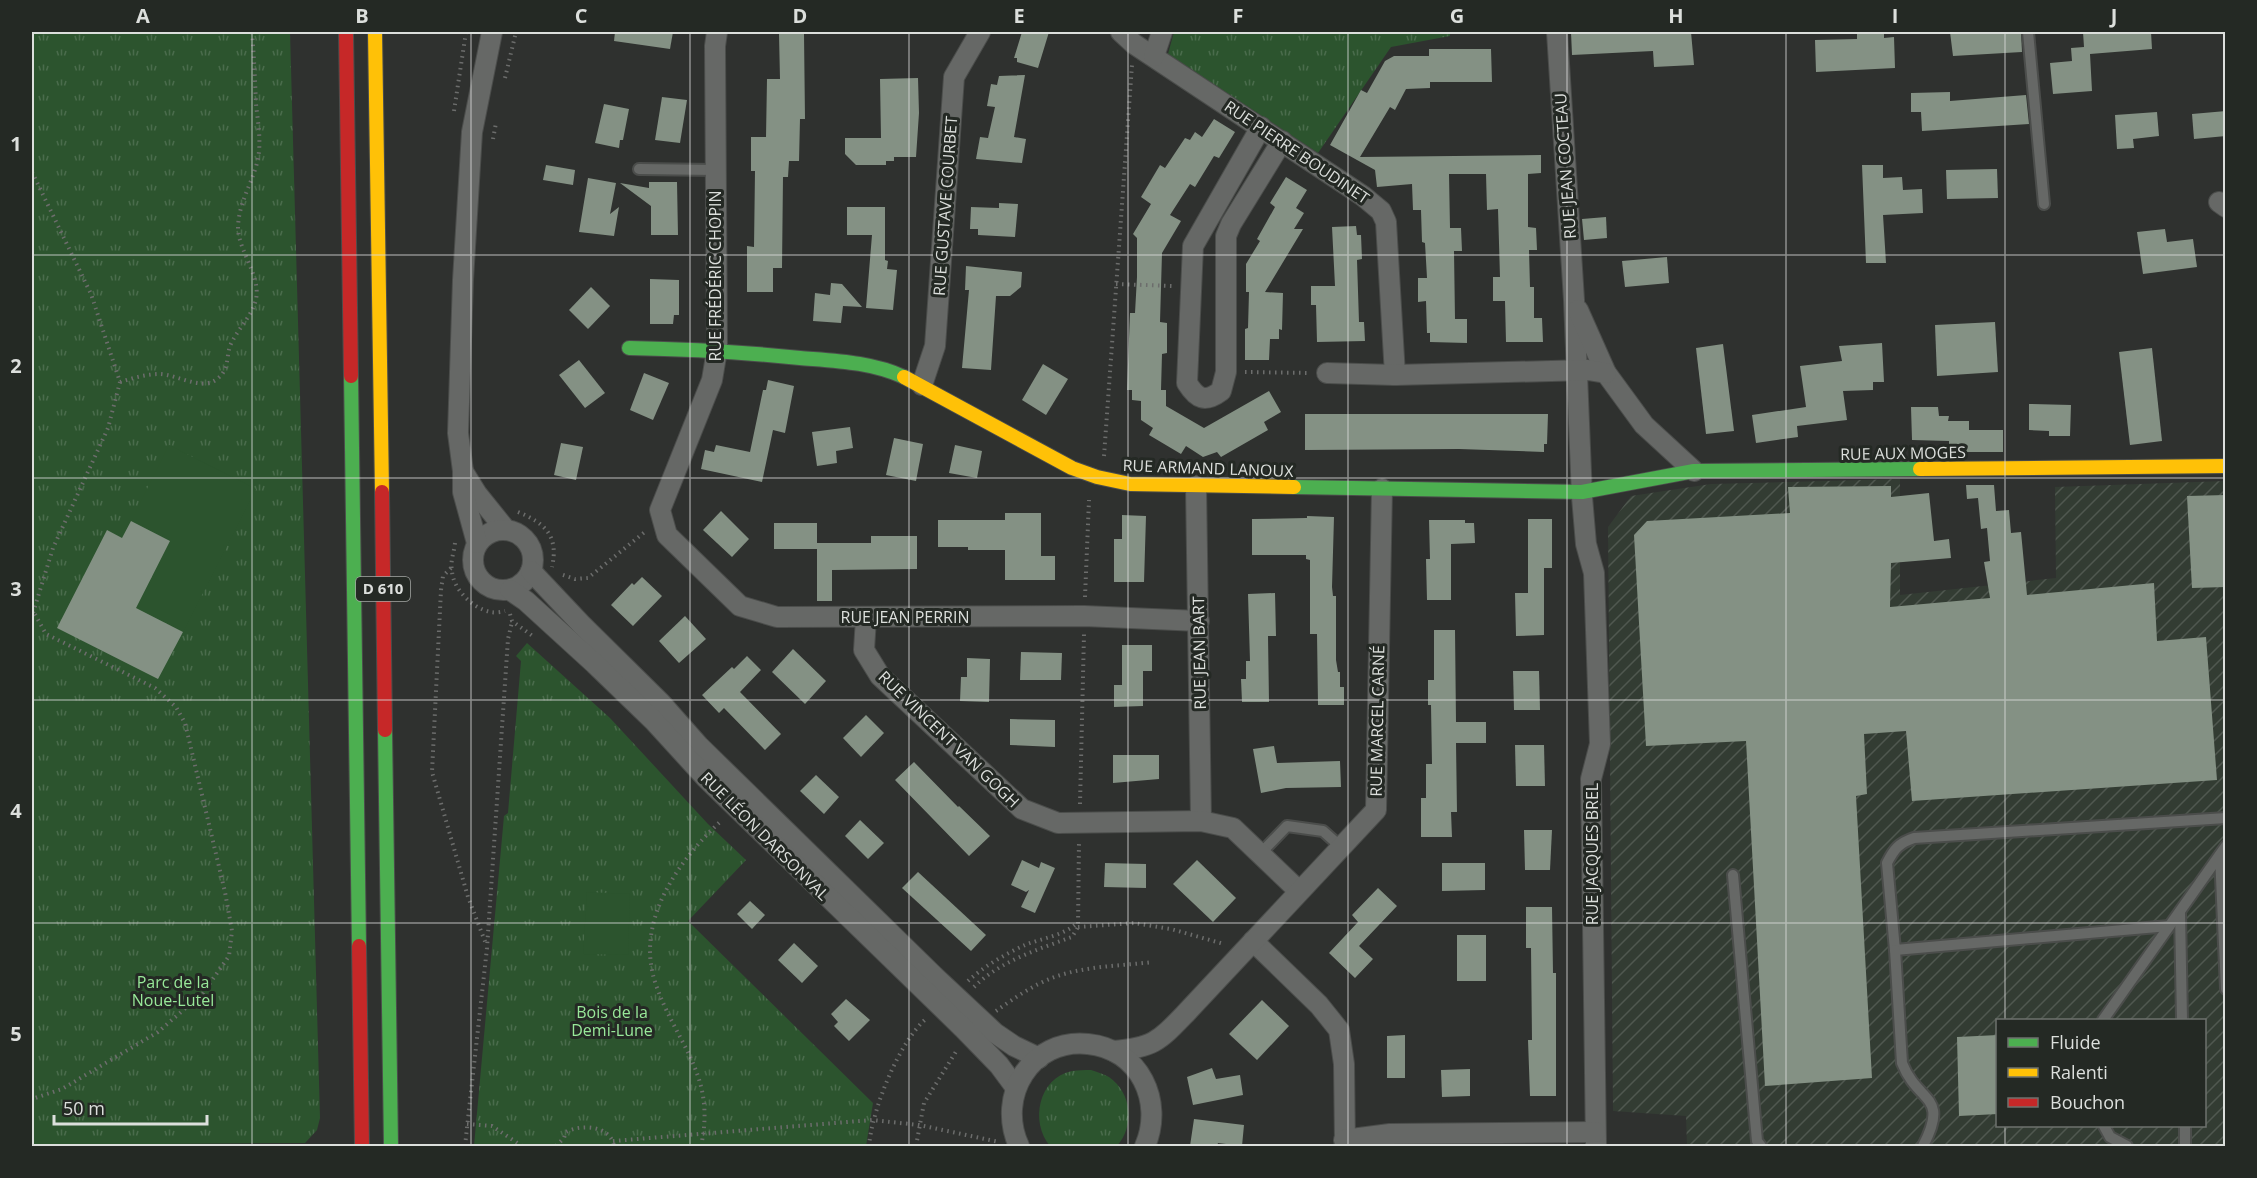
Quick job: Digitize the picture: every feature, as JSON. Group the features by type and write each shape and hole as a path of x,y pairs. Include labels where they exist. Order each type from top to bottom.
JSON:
{"main road":[{"name":"D 610","path":"346,32 362,1146"},
{"name":"D 610","path":"375,32 391,1146"},
{"name":"RUE ARMAND LANOUX","path":"628,348 717,350 857,363 886,369 922,385 1072,468 1130,484 1582,492"},
{"name":"RUE AUX MOGES","path":"1582,492 1694,471 2226,466"}],"street":[{"path":"463,471 477,494 506,530 523,537 529,544 542,574 526,580 519,586 518,596 490,588 481,582 475,573 472,563 475,534 463,492 458,421 463,280 472,132 492,32"},
{"name":"RUE FRÉDÉRIC CHOPIN","path":"661,515 712,380 717,350 715,46 717,32"},
{"name":"RUE GUSTAVE COURBET","path":"922,385 935,346 954,77 980,32"},
{"path":"1154,56 1162,32"},
{"name":"RUE JEAN COCTEAU","path":"1557,32 1574,300 1575,370 1582,492"},
{"name":"RUE PIERRE BOUDINET","path":"1127,38 1363,196 1381,211 1386,222 1395,375"},
{"path":"1261,127 1193,246 1187,382 1193,393 1203,398 1212,397 1221,391 1226,372 1226,236 1281,141"},
{"name":"RUE JEAN COCTEAU","path":"1574,300 1606,373 1644,425 1694,471"},
{"path":"1327,373 1395,375 1575,370 1606,373"},
{"name":"RUE JEAN BART","path":"1196,486 1201,821"},
{"name":"RUE MARCEL CARNÉ","path":"1155,1043 1376,810 1382,489"},
{"name":"RUE JACQUES BREL","path":"1582,492 1586,544 1594,573 1600,744 1591,779 1596,1139"},
{"name":"RUE JEAN PERRIN","path":"661,515 667,535 740,606 777,617 1084,616 1199,621"},
{"path":"475,534 506,530"},
{"name":"RUE LÉON DARSONVAL","path":"542,574 715,762 952,1001 1016,1088"},
{"name":"RUE LÉON DARSONVAL","path":"518,596 654,721 705,778 952,1001 1014,1046 1039,1058"},
{"name":"RUE VINCENT VAN GOGH","path":"866,618 864,650 880,676 1022,809 1058,823 1201,821 1233,828 1299,891"},
{"path":"1253,941 1319,1005 1339,1030 1344,1064 1345,1143 1390,1134 1596,1139"},
{"path":"1010,1144 1013,1133 1010,1110 1016,1088 1025,1071 1039,1058 1062,1046 1088,1044 1113,1051 1136,1049 1155,1043"},
{"path":"1144,1146 1151,1132 1153,1109 1147,1086 1148,1068 1155,1043"},
{"path":"1113,1051 1134,1067 1147,1086"}],"lane":[{"path":"2028,32 2044,204"},
{"path":"639,169 716,170"},
{"path":"1923,1146 1932,1129 1933,1104 1907,1076 1902,1063 1887,863 1893,850 1900,843 1914,838 2226,818"},
{"path":"1260,854 1287,826 1323,831 1341,847"},
{"path":"2104,1019 2223,850"},
{"path":"2223,850 2226,989"},
{"path":"1733,875 1757,1140 1761,1146"},
{"path":"2180,912 2182,1019"},
{"path":"1895,950 2169,926"},
{"path":"2105,1127 2110,1137 2127,1146"},
{"path":"2185,1127 2185,1146"}],"path":[{"path":"120,382 135,377 161,374 210,384 226,369 230,348 237,332 249,316 256,296 252,273 242,249 238,230 241,205 257,163 259,141 252,32"},
{"path":"503,88 516,32"},
{"path":"493,143 496,121"},
{"path":"32,172 91,294 120,382 108,428 53,548 32,613 46,634 155,688 176,707 185,723 232,931 229,956 203,993 158,1032 62,1089 32,1100"},
{"path":"1116,284 1191,287"},
{"path":"1226,372 1327,373"},
{"path":"492,514 516,511 534,519 550,534 555,551 542,574 575,579 588,578 661,515"},
{"path":"475,534 455,545 451,568 459,591 490,612 504,612 517,608 518,596"},
{"path":"451,568 444,576 441,590 432,771 468,897 487,948"},
{"path":"465,1146 487,948 508,639 512,621"},
{"path":"701,1146 704,1112 701,1080 655,982 650,958 651,936 659,907 677,869 698,843 721,821"},
{"path":"952,1001 974,976 995,962 1024,946 1078,925 1134,923 1171,929 1222,942 1239,956"},
{"path":"869,1146 872,1120 888,1078 907,1042 926,1018 935,1015 998,969 1028,953 1072,937 1078,925"},
{"path":"556,1146 564,1138 566,1132 575,1127 589,1126 603,1133 613,1144 645,1137 703,1135 872,1120 919,1125 1010,1144"},
{"path":"467,1124 492,1126 522,1146"}],"shaded area":[{"path":"1900,479 1900,595 2056,578 2055,487 2225,481 2225,1146 1687,1146 1686,1116 1613,1111 1608,527 1631,496 1711,484"}],"green space":[{"name":"Parc de la Noue-Lutel","path":"32,32 290,32 320,1118 317,1130 305,1143 32,1145"},
{"path":"1174,32 1450,32 1450,36 1391,47 1318,153 1168,54"},
{"path":"169,445 256,489 183,632 136,608 170,541 131,521"},
{"name":"Bois de la Demi-Lune","path":"527,643 610,718 708,824 746,860 688,921 873,1103 866,1146 474,1146 504,816 508,813 521,661 516,656"},
{"path":"587,892 630,894 628,955 583,954"},
{"path":"1091,1070 1109,1077 1122,1092 1128,1110 1127,1129 1123,1138 1117,1146 1050,1146 1040,1125 1039,1114 1045,1091 1060,1075 1072,1071"}],"building":[{"path":"615,32 673,32 670,49 614,41"},
{"path":"1022,32 1049,32 1038,68 1017,62 1017,58 1014,58"},
{"path":"1571,32 1691,32 1694,65 1654,67 1653,51 1572,55"},
{"path":"1857,32 1884,32 1884,38 1894,37 1895,68 1816,72 1815,40 1857,39"},
{"path":"1950,32 2021,32 2022,52 1953,56"},
{"path":"2083,32 2151,32 2152,49 2090,54 2092,91 2053,94 2050,63 2072,61 2071,48 2084,47"},
{"path":"779,34 804,34 805,119 800,119 799,161 789,161 788,177 783,177 782,268 773,268 773,292 747,292 747,246 754,247 755,171 751,171 751,137 766,137 767,79 780,79"},
{"path":"1429,49 1491,49 1492,82 1430,82 1430,88 1406,89 1395,110 1390,107 1360,157 1541,155 1541,173 1528,174 1528,227 1536,228 1537,250 1529,250 1530,287 1534,287 1534,318 1542,318 1543,342 1506,342 1505,301 1493,301 1493,277 1500,277 1498,209 1487,210 1486,174 1449,174 1450,228 1461,228 1462,251 1454,251 1455,319 1467,319 1467,343 1430,342 1430,333 1427,333 1426,301 1418,302 1418,278 1427,278 1425,243 1422,242 1421,210 1413,210 1412,184 1377,187 1375,170 1330,145 1361,90 1367,93 1385,61 1394,56 1429,56"},
{"path":"1025,75 1014,137 1026,139 1022,163 976,159 980,137 988,138 995,107 987,106 991,84 997,85 999,76"},
{"path":"918,78 919,113 916,157 894,157 894,161 886,161 886,165 856,165 845,154 845,138 881,138 880,79"},
{"path":"1950,92 1950,101 2026,95 2029,124 1922,131 1921,112 1911,112 1911,93"},
{"path":"662,97 687,100 680,143 655,140"},
{"path":"604,104 629,109 623,140 620,140 619,148 595,143"},
{"path":"2226,111 2226,136 2194,139 2192,114"},
{"path":"2157,112 2159,136 2133,139 2134,148 2117,149 2115,115"},
{"path":"1214,119 1235,132 1219,158 1214,156 1195,187 1190,184 1170,215 1181,221 1162,253 1160,322 1167,323 1167,353 1162,354 1161,390 1166,390 1166,406 1204,428 1269,391 1281,412 1264,422 1268,430 1221,457 1217,452 1203,457 1186,446 1181,454 1149,435 1153,428 1141,420 1141,401 1132,400 1132,390 1127,390 1130,313 1135,313 1137,277 1137,238 1133,234 1151,204 1141,197 1160,165 1165,168 1185,138 1190,140 1195,132 1202,137"},
{"path":"546,165 575,170 573,185 543,180"},
{"path":"1862,165 1883,165 1883,178 1902,177 1903,190 1922,189 1923,213 1883,215 1886,263 1866,263"},
{"path":"1997,169 1998,198 1947,199 1946,170"},
{"path":"1286,177 1307,190 1296,208 1304,213 1294,229 1303,229 1265,292 1283,293 1282,330 1279,329 1279,339 1270,339 1269,360 1245,360 1245,329 1248,328 1249,292 1246,292 1246,264 1260,241 1257,239 1275,207 1270,203"},
{"path":"588,178 616,183 610,214 619,207 614,236 579,232"},
{"path":"649,182 677,182 678,235 651,235 651,206 620,183 649,188"},
{"path":"999,203 1018,204 1015,237 978,235 978,229 970,229 971,207 999,208"},
{"path":"847,207 885,207 885,260 888,261 887,269 897,270 893,310 866,308 872,235 847,235"},
{"path":"1606,217 1607,238 1584,240 1582,219"},
{"path":"1356,226 1357,235 1361,235 1362,259 1357,260 1359,322 1364,322 1365,341 1317,342 1316,305 1311,305 1311,286 1335,286 1332,227"},
{"path":"2165,229 2167,242 2193,239 2197,267 2143,274 2137,232"},
{"path":"1667,257 1669,283 1625,287 1622,261"},
{"path":"966,266 1022,272 1021,287 1010,296 996,296 991,370 962,368 969,290 965,290"},
{"path":"650,279 679,280 679,315 674,315 673,324 650,324"},
{"path":"831,283 842,284 862,307 843,306 841,323 813,321 815,293 830,295"},
{"path":"591,287 610,306 588,329 569,310"},
{"path":"1995,322 1998,372 1937,376 1935,325"},
{"path":"1882,343 1884,382 1873,382 1873,390 1843,391 1847,420 1797,426 1798,437 1756,443 1752,415 1806,407 1800,366 1842,361 1839,346"},
{"path":"1723,344 1734,431 1706,434 1696,348"},
{"path":"2152,348 2162,441 2130,445 2119,352"},
{"path":"579,360 605,393 585,408 559,375"},
{"path":"1043,364 1068,379 1046,415 1022,400"},
{"path":"644,373 669,383 653,420 630,410"},
{"path":"768,380 794,386 785,433 773,430 762,482 701,469 705,450 714,452 716,445 750,452 763,390 766,390"},
{"path":"2029,404 2071,405 2070,436 2049,436 2049,431 2029,430"},
{"path":"1911,407 1938,407 1939,416 1949,416 1948,421 1969,421 1969,430 2003,430 2003,452 1949,452 1949,441 1912,440"},
{"path":"1305,414 1548,414 1547,444 1544,444 1544,452 1459,449 1305,450"},
{"path":"850,427 853,448 836,451 837,463 817,466 812,432"},
{"path":"894,438 923,444 916,481 886,475"},
{"path":"561,443 583,447 576,480 554,475"},
{"path":"955,445 982,451 977,478 949,473"},
{"path":"1966,485 1994,485 1996,511 2009,510 2011,533 2021,532 2027,595 2154,583 2157,641 2206,637 2217,780 1912,801 1906,731 1864,734 1867,794 1856,796 1872,1078 1765,1086 1746,741 1646,746 1634,535 1647,521 1790,513 1788,487 1891,486 1891,497 1929,493 1934,541 1949,539 1951,558 1891,563 1890,607 1990,598 1984,562 1990,561 1987,528 1981,529 1978,498 1967,499"},
{"path":"2226,495 2226,587 2192,588 2187,496"},
{"path":"721,511 749,539 732,557 703,530"},
{"path":"1005,513 1041,513 1041,556 1055,556 1055,580 1005,580 1005,550 938,547 938,520 1005,520"},
{"path":"1122,515 1146,516 1144,582 1114,582 1114,539 1122,539"},
{"path":"1307,516 1334,517 1332,587 1333,596 1336,596 1336,660 1338,672 1340,672 1340,687 1344,687 1344,705 1318,705 1317,634 1310,634 1310,560 1306,559 1306,555 1252,555 1252,519 1307,518"},
{"path":"1528,519 1552,519 1552,568 1544,568 1544,635 1516,636 1515,593 1528,593"},
{"path":"1429,520 1465,520 1465,523 1474,523 1475,543 1451,544 1451,600 1427,600 1426,559 1430,559"},
{"path":"131,521 170,541 136,608 183,632 158,679 57,628 107,530 122,538"},
{"path":"774,523 817,523 817,543 871,543 871,536 917,536 917,569 832,570 832,601 817,601 817,549 774,549"},
{"path":"642,577 662,596 633,626 611,605 632,583 634,585"},
{"path":"1275,593 1276,636 1268,636 1269,702 1242,702 1241,679 1246,679 1246,661 1250,661 1248,594"},
{"path":"685,616 706,639 679,663 659,641"},
{"path":"1434,630 1455,630 1456,722 1486,722 1486,743 1456,743 1457,812 1451,812 1452,837 1421,837 1421,798 1426,798 1426,764 1432,764 1431,705 1428,705 1428,680 1434,680"},
{"path":"1122,645 1152,645 1152,671 1143,671 1143,706 1114,707 1114,685 1122,685"},
{"path":"793,649 826,681 805,704 772,672"},
{"path":"1021,652 1062,653 1061,680 1020,680"},
{"path":"747,656 761,670 740,692 781,734 765,750 724,708 719,713 702,695"},
{"path":"967,658 990,659 989,702 960,701 961,677 967,677"},
{"path":"1513,671 1539,671 1540,710 1514,710"},
{"path":"866,715 884,733 861,757 843,738"},
{"path":"1010,719 1055,720 1055,747 1010,745"},
{"path":"1515,745 1544,745 1545,786 1516,786"},
{"path":"1274,746 1277,763 1340,761 1341,787 1286,788 1261,793 1253,749"},
{"path":"1113,755 1159,755 1159,779 1113,783"},
{"path":"914,762 990,836 969,856 895,780"},
{"path":"816,775 839,797 824,814 800,791"},
{"path":"860,820 884,843 868,859 845,836"},
{"path":"1524,830 1552,830 1550,870 1525,870"},
{"path":"1022,860 1039,868 1041,862 1055,868 1035,913 1021,907 1029,890 1026,892 1011,885"},
{"path":"1197,860 1236,898 1213,922 1173,884"},
{"path":"1105,863 1146,864 1146,888 1104,887"},
{"path":"1442,863 1485,863 1485,890 1442,891"},
{"path":"918,872 986,935 971,951 902,888"},
{"path":"1378,888 1397,906 1359,946 1373,959 1355,978 1329,953 1358,922 1352,915"},
{"path":"750,901 765,915 752,929 737,914"},
{"path":"1526,907 1552,907 1553,973 1556,973 1556,1096 1530,1096 1528,1040 1532,1040 1531,948 1526,948"},
{"path":"1457,935 1486,935 1486,981 1457,981"},
{"path":"794,943 818,966 802,983 778,960"},
{"path":"846,999 870,1020 849,1041 834,1026 838,1022 831,1014"},
{"path":"1262,1000 1289,1026 1257,1060 1229,1034"},
{"path":"1405,1035 1405,1078 1387,1078 1387,1036"},
{"path":"1996,1035 1996,1114 1959,1116 1957,1037"},
{"path":"1212,1068 1216,1079 1240,1075 1243,1095 1193,1105 1187,1077"},
{"path":"1470,1069 1470,1096 1442,1097 1441,1070"},
{"path":"1194,1119 1244,1125 1242,1146 1218,1143 1217,1146 1190,1146"}],"traffic: fast":[{"path":"629,348 736,352 840,361 879,368 904,377"},
{"path":"351,376 359,946"},
{"path":"1294,487 1582,492 1694,471 1920,469"},
{"path":"385,730 391,1146"}],"traffic: slow":[{"path":"375,32 382,492"},
{"path":"904,377 1072,468 1097,477 1130,484 1294,487"},
{"path":"1920,469 2226,466"}],"traffic: jam":[{"path":"346,32 351,376"},
{"path":"382,492 385,730"},
{"path":"359,946 362,1146"}]}
